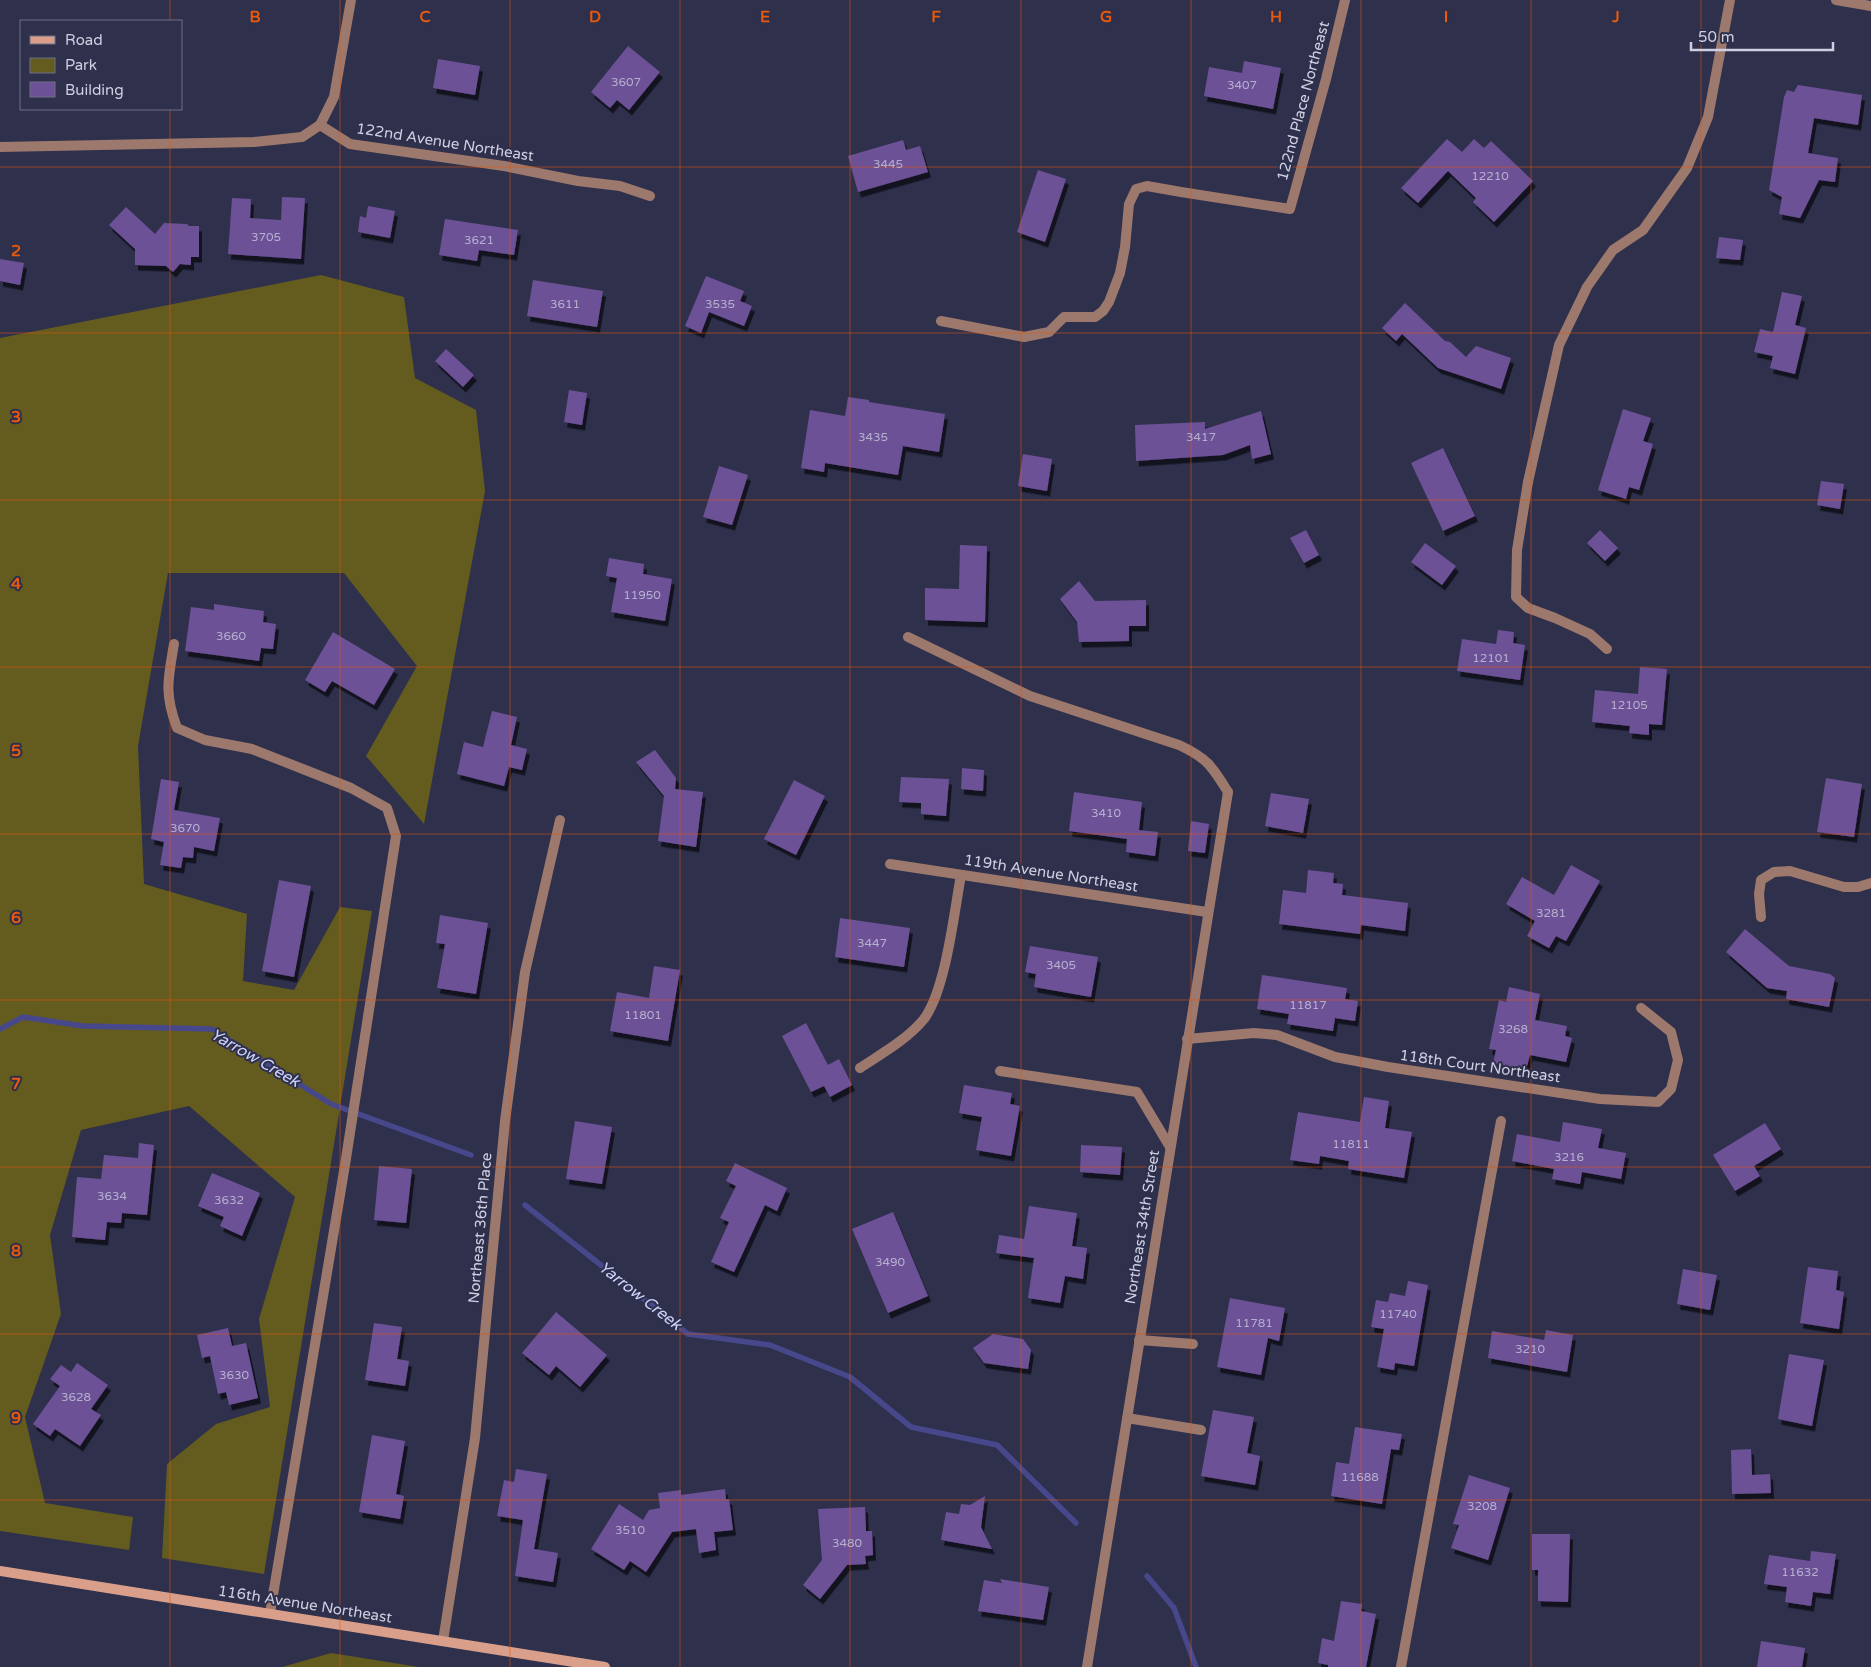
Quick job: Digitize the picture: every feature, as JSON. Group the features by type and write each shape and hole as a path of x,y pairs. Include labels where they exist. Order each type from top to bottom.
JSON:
{"street":[{"path":"0,147 254,142 302,137 320,125 334,97 351,0"},
{"name":"122nd Place Northeast","path":"941,321 1024,337 1049,332 1064,317 1095,317 1104,311 1120,273 1125,248 1129,204 1136,189 1147,186 1290,209 1319,106 1345,0"},
{"path":"1607,649 1590,634 1528,608 1516,597 1518,550 1528,482 1559,345 1583,296 1592,279 1613,250 1643,230 1686,168 1701,134 1708,117 1730,0"},
{"path":"1836,0 1869,4"},
{"name":"122nd Avenue Northeast","path":"320,125 350,144 504,166 578,181 620,186 650,196"},
{"name":"Northeast 34th Street","path":"908,637 1030,696 1179,745 1200,754 1216,772 1228,792 1207,912 1087,1667"},
{"path":"174,644 167,686 170,709 177,728 205,740 252,749 351,788 387,808 396,836 345,1165 270,1614"},
{"name":"Northeast 36th Place","path":"443,1641 475,1438 505,1121 525,972 560,820"},
{"name":"119th Avenue Northeast","path":"890,864 1207,912"},
{"path":"1761,917 1759,894 1761,880 1774,872 1790,871 1844,887 1858,887 1871,883"},
{"path":"860,1068 910,1033 923,1019 931,1006 941,980 961,875"},
{"name":"118th Court Northeast","path":"1187,1039 1254,1033 1277,1035 1335,1057 1388,1068 1600,1099 1658,1102 1672,1089 1678,1060 1670,1032 1641,1008"},
{"path":"1000,1071 1137,1092 1170,1147"},
{"path":"1401,1667 1501,1121"},
{"path":"1139,1340 1193,1344"},
{"path":"1127,1418 1201,1430"},
{"name":"116th Avenue Northeast","path":"0,1571 605,1667"}],"green space":[{"path":"321,275 404,297 415,378 476,410 485,491 424,824 366,756 417,666 344,573 168,573 138,746 144,884 247,914 243,981 294,990 340,907 372,911 264,1574 162,1558 167,1464 216,1424 270,1407 259,1319 295,1197 189,1106 81,1130 50,1235 61,1314 25,1417 45,1503 133,1517 129,1550 0,1531 0,338"},
{"path":"331,1653 419,1667 282,1667"}],"building":[{"path":"628,46 660,72 629,110 617,100 610,108 591,92"},
{"path":"438,59 480,66 475,95 433,88"},
{"path":"1244,61 1281,68 1273,109 1204,96 1209,67 1242,73"},
{"path":"1798,85 1862,95 1858,125 1814,118 1808,153 1838,158 1835,182 1819,180 1800,218 1779,214 1782,197 1769,190 1784,97 1787,90 1794,92"},
{"path":"1447,139 1462,152 1474,139 1484,148 1491,141 1533,181 1494,222 1473,202 1476,198 1448,171 1418,203 1401,188"},
{"path":"903,140 906,150 920,146 928,172 858,192 848,156"},
{"path":"1038,170 1066,179 1045,242 1017,232"},
{"path":"282,197 305,198 301,259 228,254 232,198 251,199 250,218 281,220"},
{"path":"368,206 395,211 390,238 358,232 360,216 366,218"},
{"path":"126,207 155,234 164,223 199,226 199,257 191,257 191,265 180,264 173,272 166,266 135,265 135,249 109,225"},
{"path":"445,219 518,230 514,255 479,250 477,261 439,255"},
{"path":"1719,237 1743,240 1740,260 1716,258"},
{"path":"0,259 24,263 20,285 0,281"},
{"path":"706,276 744,291 740,301 752,306 744,326 709,312 701,333 685,326"},
{"path":"533,280 603,291 597,327 527,316"},
{"path":"1782,292 1802,296 1795,325 1806,328 1795,374 1770,368 1773,356 1754,352 1760,329 1773,332"},
{"path":"1405,303 1445,341 1450,342 1466,357 1476,346 1511,358 1501,389 1438,368 1402,334 1396,341 1382,328"},
{"path":"446,349 474,375 463,387 435,361"},
{"path":"569,390 587,393 582,425 564,422"},
{"path":"848,397 945,414 939,452 903,446 898,475 825,463 824,472 801,468 810,410 845,416"},
{"path":"1623,409 1651,418 1643,441 1653,444 1639,490 1629,487 1626,499 1598,490"},
{"path":"1261,411 1271,454 1252,459 1250,445 1223,455 1136,461 1135,425 1205,422 1205,429"},
{"path":"1443,448 1475,516 1443,531 1411,463"},
{"path":"1023,454 1052,459 1047,491 1018,486"},
{"path":"719,466 748,475 732,525 703,517"},
{"path":"1821,481 1844,484 1840,509 1817,505"},
{"path":"1306,530 1319,555 1304,563 1290,538"},
{"path":"1600,530 1618,548 1605,561 1587,543"},
{"path":"1425,543 1456,566 1442,585 1411,562"},
{"path":"960,545 987,546 985,622 925,620 925,588 959,589"},
{"path":"609,558 644,564 643,574 672,579 665,621 611,612 617,578 606,576"},
{"path":"1079,581 1095,601 1146,600 1146,626 1129,626 1129,641 1079,642 1077,622 1060,599"},
{"path":"214,604 264,611 263,622 276,624 273,649 261,648 259,661 185,651 191,607 214,610"},
{"path":"1498,630 1514,632 1513,643 1525,645 1520,680 1457,671 1462,639 1496,644"},
{"path":"333,632 395,669 374,705 332,681 325,692 305,680"},
{"path":"1640,667 1667,669 1662,725 1649,724 1649,735 1629,733 1630,726 1592,722 1595,690 1638,694"},
{"path":"492,711 517,717 511,745 527,749 522,770 509,767 504,786 457,774 464,742 483,747"},
{"path":"655,750 676,778 675,789 703,792 696,847 658,841 664,796 636,762"},
{"path":"962,768 984,770 983,791 961,789"},
{"path":"901,777 949,779 946,816 921,814 921,803 899,802"},
{"path":"1826,778 1862,784 1854,837 1817,832"},
{"path":"161,779 179,782 174,810 220,818 214,851 194,847 193,858 183,857 181,868 160,865 164,842 151,839"},
{"path":"794,780 825,796 796,855 764,839"},
{"path":"1074,792 1142,802 1139,830 1158,832 1155,856 1126,852 1127,839 1069,831"},
{"path":"1271,793 1309,799 1303,833 1265,826"},
{"path":"1191,821 1209,824 1205,853 1188,851"},
{"path":"1571,865 1600,881 1566,941 1556,936 1549,948 1527,936 1535,921 1506,904 1522,877 1554,895"},
{"path":"1308,870 1334,873 1333,883 1343,884 1342,895 1408,903 1405,931 1361,925 1360,934 1279,924 1283,890 1306,893"},
{"path":"279,880 311,886 294,977 262,971"},
{"path":"440,915 488,923 476,994 437,988 445,944 436,943"},
{"path":"840,918 910,928 904,967 835,957"},
{"path":"1745,929 1789,966 1830,974 1835,978 1829,1007 1786,999 1787,991 1767,988 1726,952"},
{"path":"1030,946 1098,957 1091,997 1034,987 1036,974 1025,972"},
{"path":"654,966 680,970 668,1041 610,1031 617,992 649,998"},
{"path":"1262,975 1347,988 1345,999 1358,1001 1355,1021 1335,1018 1333,1031 1287,1024 1289,1014 1257,1009"},
{"path":"1509,987 1540,994 1535,1020 1567,1026 1565,1036 1572,1038 1566,1062 1530,1055 1526,1070 1493,1063 1496,1050 1489,1049 1499,1000 1506,1002"},
{"path":"806,1023 828,1065 839,1059 852,1085 830,1097 824,1086 811,1092 782,1036"},
{"path":"964,1085 1012,1093 1010,1104 1020,1106 1011,1156 976,1150 982,1117 959,1113"},
{"path":"1364,1097 1389,1101 1385,1128 1412,1132 1404,1178 1348,1169 1349,1161 1320,1156 1319,1164 1290,1160 1298,1112 1360,1122"},
{"path":"575,1121 612,1127 602,1184 566,1179"},
{"path":"1563,1122 1602,1129 1598,1148 1626,1153 1621,1179 1582,1172 1580,1184 1552,1179 1554,1169 1512,1161 1517,1134 1560,1142"},
{"path":"1765,1123 1781,1149 1754,1166 1760,1176 1735,1191 1713,1155"},
{"path":"139,1143 154,1145 147,1215 122,1213 121,1223 107,1222 105,1240 72,1237 77,1177 101,1179 104,1155 138,1158"},
{"path":"1081,1145 1122,1147 1120,1175 1080,1172"},
{"path":"735,1163 787,1188 777,1211 765,1205 734,1272 711,1262 729,1222 720,1218 736,1186 726,1181"},
{"path":"379,1166 412,1169 406,1223 374,1220"},
{"path":"212,1173 260,1193 242,1236 220,1226 224,1217 198,1206"},
{"path":"1029,1206 1077,1213 1072,1246 1087,1248 1083,1279 1065,1276 1060,1303 1028,1298 1034,1258 996,1253 999,1235 1024,1239"},
{"path":"893,1212 928,1296 888,1313 852,1229"},
{"path":"1808,1267 1838,1271 1836,1290 1844,1292 1839,1329 1800,1323"},
{"path":"1683,1269 1717,1275 1710,1310 1677,1304"},
{"path":"1408,1281 1428,1285 1414,1366 1395,1363 1394,1370 1377,1367 1384,1329 1371,1327 1376,1300 1388,1302 1390,1293 1405,1296"},
{"path":"1230,1298 1285,1308 1279,1341 1268,1338 1261,1375 1217,1367"},
{"path":"556,1312 607,1355 580,1387 556,1366 549,1375 522,1353"},
{"path":"374,1323 402,1327 397,1359 409,1361 405,1386 365,1380"},
{"path":"228,1328 232,1346 246,1343 258,1398 229,1405 226,1392 218,1394 210,1356 202,1358 197,1335"},
{"path":"1546,1330 1573,1335 1567,1372 1488,1358 1492,1331 1544,1340"},
{"path":"993,1334 1023,1339 1031,1350 1028,1369 984,1363 973,1348"},
{"path":"1789,1354 1824,1360 1812,1426 1778,1419"},
{"path":"77,1363 108,1385 91,1409 101,1415 80,1446 55,1429 50,1436 33,1424 60,1386 50,1379 61,1365 71,1372"},
{"path":"1213,1410 1254,1417 1247,1453 1260,1456 1255,1485 1201,1476"},
{"path":"1355,1427 1402,1434 1399,1450 1391,1449 1382,1504 1331,1496 1336,1462 1349,1464"},
{"path":"372,1435 405,1441 396,1494 404,1496 400,1519 359,1512"},
{"path":"1751,1449 1752,1475 1770,1474 1771,1493 1732,1494 1731,1450"},
{"path":"516,1469 547,1474 534,1549 558,1553 553,1582 515,1576 523,1520 497,1516 504,1480 514,1482"},
{"path":"1469,1475 1510,1488 1488,1560 1451,1548 1459,1525 1453,1524"},
{"path":"725,1489 726,1499 729,1499 733,1530 714,1532 716,1550 699,1553 696,1529 672,1532 646,1572 630,1561 624,1570 591,1549 619,1504 643,1520 649,1510 660,1508 658,1493 681,1490 681,1495"},
{"path":"985,1496 981,1527 992,1549 941,1540 946,1512 959,1514 961,1504 970,1505"},
{"path":"865,1507 866,1531 872,1531 873,1555 865,1556 866,1564 847,1565 820,1599 803,1585 822,1560 818,1509"},
{"path":"1532,1534 1570,1534 1568,1602 1538,1601 1538,1570 1532,1570"},
{"path":"1811,1551 1836,1554 1830,1594 1813,1592 1811,1606 1785,1602 1787,1587 1764,1584 1769,1555 1810,1561"},
{"path":"1000,1579 1049,1587 1043,1620 978,1611 984,1580 1002,1583"},
{"path":"1341,1601 1362,1604 1361,1611 1376,1614 1366,1667 1328,1667 1328,1665 1318,1663 1322,1638 1334,1641"},
{"path":"1761,1641 1805,1648 1802,1667 1757,1667"}],"waterway":[{"name":"Yarrow Creek","path":"0,1029 23,1017 83,1026 212,1029 331,1104 471,1155"},
{"name":"Yarrow Creek","path":"525,1205 688,1334 770,1345 850,1377 911,1427 997,1445 1076,1523"},
{"name":"Yarrow Creek","path":"1147,1576 1174,1608 1196,1667"}]}
